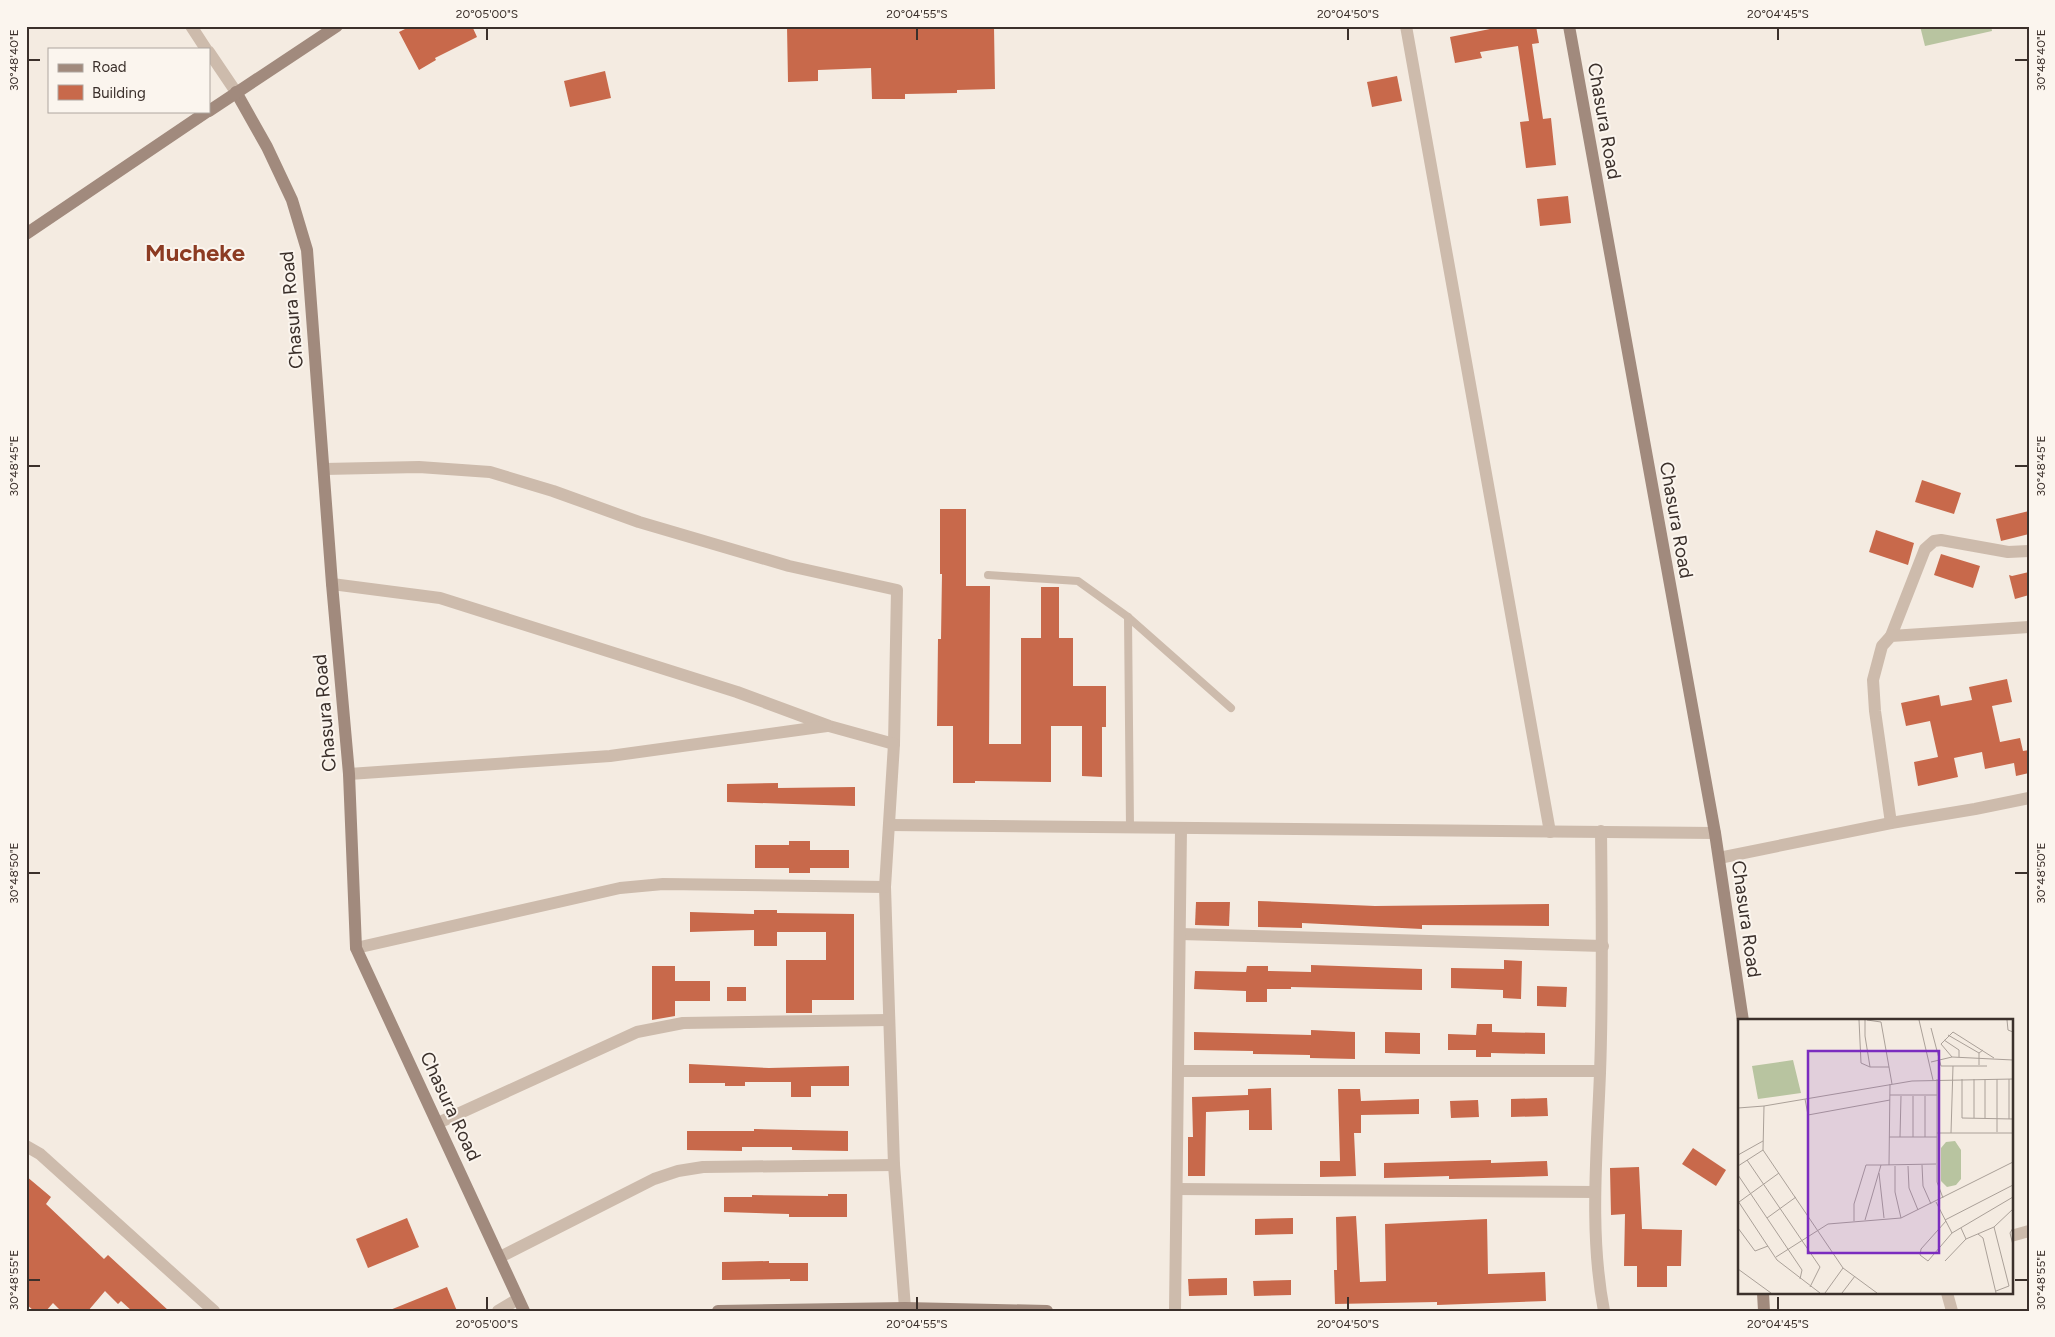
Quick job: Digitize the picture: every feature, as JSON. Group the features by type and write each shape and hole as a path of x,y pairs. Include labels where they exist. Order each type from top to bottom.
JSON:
{"street":[{"path":"191,26 205,48"},
{"path":"210,110 337,26"},
{"path":"1406,26 1550,832"},
{"name":"Chasura Road","path":"1569,26 1715,833 1743,1019"},
{"path":"210,53 236,92"},
{"name":"Chasura Road","path":"236,92 267,147 292,200 307,250 332,584 349,774 356,948 521,1305"},
{"path":"26,234 207,112"},
{"path":"324,469 419,468 490,472 553,491 639,522 789,566 897,590 894,744 885,887 894,1164 905,1308"},
{"path":"1891,823 1875,711 1873,680 1882,646 1891,636 1925,549 1934,541 1941,540 2008,552 2029,551"},
{"path":"332,584 440,598 737,692 829,726 894,744"},
{"path":"1891,636 2029,627"},
{"path":"349,774 610,756 829,726"},
{"path":"1719,858 1891,823 2029,798"},
{"path":"889,826 1715,833"},
{"path":"1175,1311 1181,829"},
{"path":"1601,831 1603,946 1595,1192 1598,1265 1604,1311"},
{"path":"356,948 620,888 663,884 885,887"},
{"path":"1180,934 1603,946"},
{"path":"438,1123 637,1032 662,1026 683,1022 889,1020"},
{"path":"1178,1070 1600,1071"},
{"path":"26,1146 40,1154 214,1311"},
{"path":"500,1257 654,1180 678,1171 703,1167 894,1164"},
{"path":"1177,1189 1595,1192"},
{"path":"2012,1236 2029,1231"},
{"path":"1763,1294 1764,1311"},
{"path":"1947,1294 1952,1311"},
{"path":"498,1311 521,1305"},
{"path":"718,1311 905,1308 1047,1311"}],"lane":[{"path":"988,575 1078,581 1128,617 1231,708"},
{"path":"1128,617 1130,827"}],"green space":[{"path":"1920,26 1991,26 1992,31 1925,46"}],"building":[{"path":"411,26 472,26 477,37 435,58 436,60 419,70 399,32"},
{"path":"787,26 994,27 995,89 957,90 957,93 905,94 905,99 872,99 871,68 818,70 818,81 788,82"},
{"path":"1490,26 1536,26 1539,43 1532,44 1543,119 1551,118 1556,165 1526,168 1520,122 1529,121 1518,46 1480,52 1482,58 1455,63 1450,37 1490,29"},
{"path":"605,71 611,98 570,107 564,81"},
{"path":"1397,76 1402,101 1372,107 1367,82"},
{"path":"1568,196 1571,223 1540,226 1537,199"},
{"path":"1922,480 1961,493 1954,514 1915,502"},
{"path":"940,509 966,509 966,586 990,586 989,744 1021,744 1021,638 1041,638 1041,587 1059,587 1059,638 1073,638 1073,686 1106,686 1106,727 1102,727 1102,777 1082,776 1082,726 1051,726 1051,782 975,781 975,783 953,783 953,726 937,726 938,639 941,639 942,574 940,574"},
{"path":"2029,511 2029,534 2001,541 1996,519"},
{"path":"1876,530 1914,543 1908,565 1869,552"},
{"path":"1941,554 1980,566 1973,588 1934,575"},
{"path":"2029,572 2029,595 2015,599 2009,575"},
{"path":"2007,679 2012,702 1992,706 2000,742 2020,738 2023,751 2029,750 2029,773 2016,776 2014,763 1985,769 1982,752 1954,758 1958,777 1918,786 1914,762 1938,757 1930,721 1906,726 1901,703 1939,695 1941,706 1972,700 1969,687"},
{"path":"778,783 778,788 855,787 855,806 727,802 727,784"},
{"path":"789,841 810,841 810,850 849,850 849,868 810,868 810,873 789,873 789,868 755,868 755,845 789,845"},
{"path":"1258,901 1375,906 1549,904 1549,926 1422,925 1422,929 1302,923 1302,928 1258,927"},
{"path":"1196,902 1230,902 1229,926 1195,925"},
{"path":"754,910 777,910 777,913 854,914 854,1000 812,1000 812,1013 786,1013 786,960 826,960 826,932 777,932 777,946 754,946 754,930 690,932 690,912 754,914"},
{"path":"1504,960 1522,961 1521,999 1503,998 1503,990 1451,988 1451,968 1504,969"},
{"path":"1311,965 1422,969 1422,990 1291,987 1291,989 1267,989 1267,1002 1246,1002 1246,991 1194,989 1195,971 1246,972 1247,966 1268,966 1268,971 1311,972"},
{"path":"652,966 675,966 675,981 710,981 710,1001 675,1001 675,1016 652,1020"},
{"path":"1537,986 1567,987 1566,1007 1537,1006"},
{"path":"727,987 746,987 746,1001 727,1001"},
{"path":"1477,1024 1492,1024 1492,1032 1545,1033 1545,1054 1491,1053 1491,1057 1476,1057 1476,1050 1448,1050 1448,1034 1476,1035"},
{"path":"1311,1030 1355,1032 1355,1059 1310,1058 1310,1055 1253,1054 1253,1051 1194,1050 1194,1032 1311,1035"},
{"path":"1385,1032 1420,1033 1420,1054 1385,1053"},
{"path":"689,1064 769,1068 849,1066 849,1086 811,1086 811,1097 791,1097 791,1082 745,1082 745,1086 725,1086 725,1083 689,1083"},
{"path":"1271,1088 1272,1130 1249,1130 1249,1110 1206,1112 1205,1176 1188,1176 1188,1137 1193,1137 1192,1097 1248,1095 1248,1089"},
{"path":"1338,1089 1360,1089 1361,1101 1419,1099 1419,1114 1361,1115 1361,1133 1354,1133 1356,1176 1320,1177 1320,1161 1340,1161"},
{"path":"1547,1098 1548,1116 1511,1117 1511,1099"},
{"path":"1478,1100 1479,1117 1451,1118 1450,1101"},
{"path":"754,1129 848,1131 848,1151 792,1150 792,1147 742,1147 742,1151 687,1150 687,1131 754,1131"},
{"path":"1693,1148 1726,1170 1716,1186 1682,1164"},
{"path":"1491,1160 1491,1163 1547,1161 1548,1176 1449,1179 1449,1176 1384,1178 1384,1163"},
{"path":"1639,1167 1642,1229 1682,1230 1681,1266 1667,1266 1667,1287 1637,1287 1637,1266 1624,1266 1625,1214 1611,1215 1610,1168"},
{"path":"26,1176 51,1197 46,1204 104,1259 108,1255 169,1311 132,1311 121,1301 118,1304 105,1291 88,1311 61,1311 53,1303 46,1311 34,1311 26,1304"},
{"path":"828,1194 847,1194 847,1217 789,1217 789,1214 724,1212 724,1197 752,1197 752,1195 828,1196"},
{"path":"1356,1216 1360,1282 1386,1281 1385,1224 1487,1219 1488,1274 1545,1272 1546,1301 1437,1305 1437,1302 1335,1304 1334,1270 1337,1270 1336,1217"},
{"path":"407,1218 419,1247 368,1268 356,1239"},
{"path":"1293,1218 1293,1234 1255,1235 1255,1219"},
{"path":"769,1261 769,1263 808,1263 808,1281 790,1281 790,1279 722,1280 722,1262"},
{"path":"1227,1278 1227,1295 1189,1296 1188,1279"},
{"path":"1291,1280 1291,1295 1254,1296 1253,1281"},
{"path":"447,1287 457,1311 390,1310"}],"district":[{"name":"Mucheke","path":"195,253"}]}
